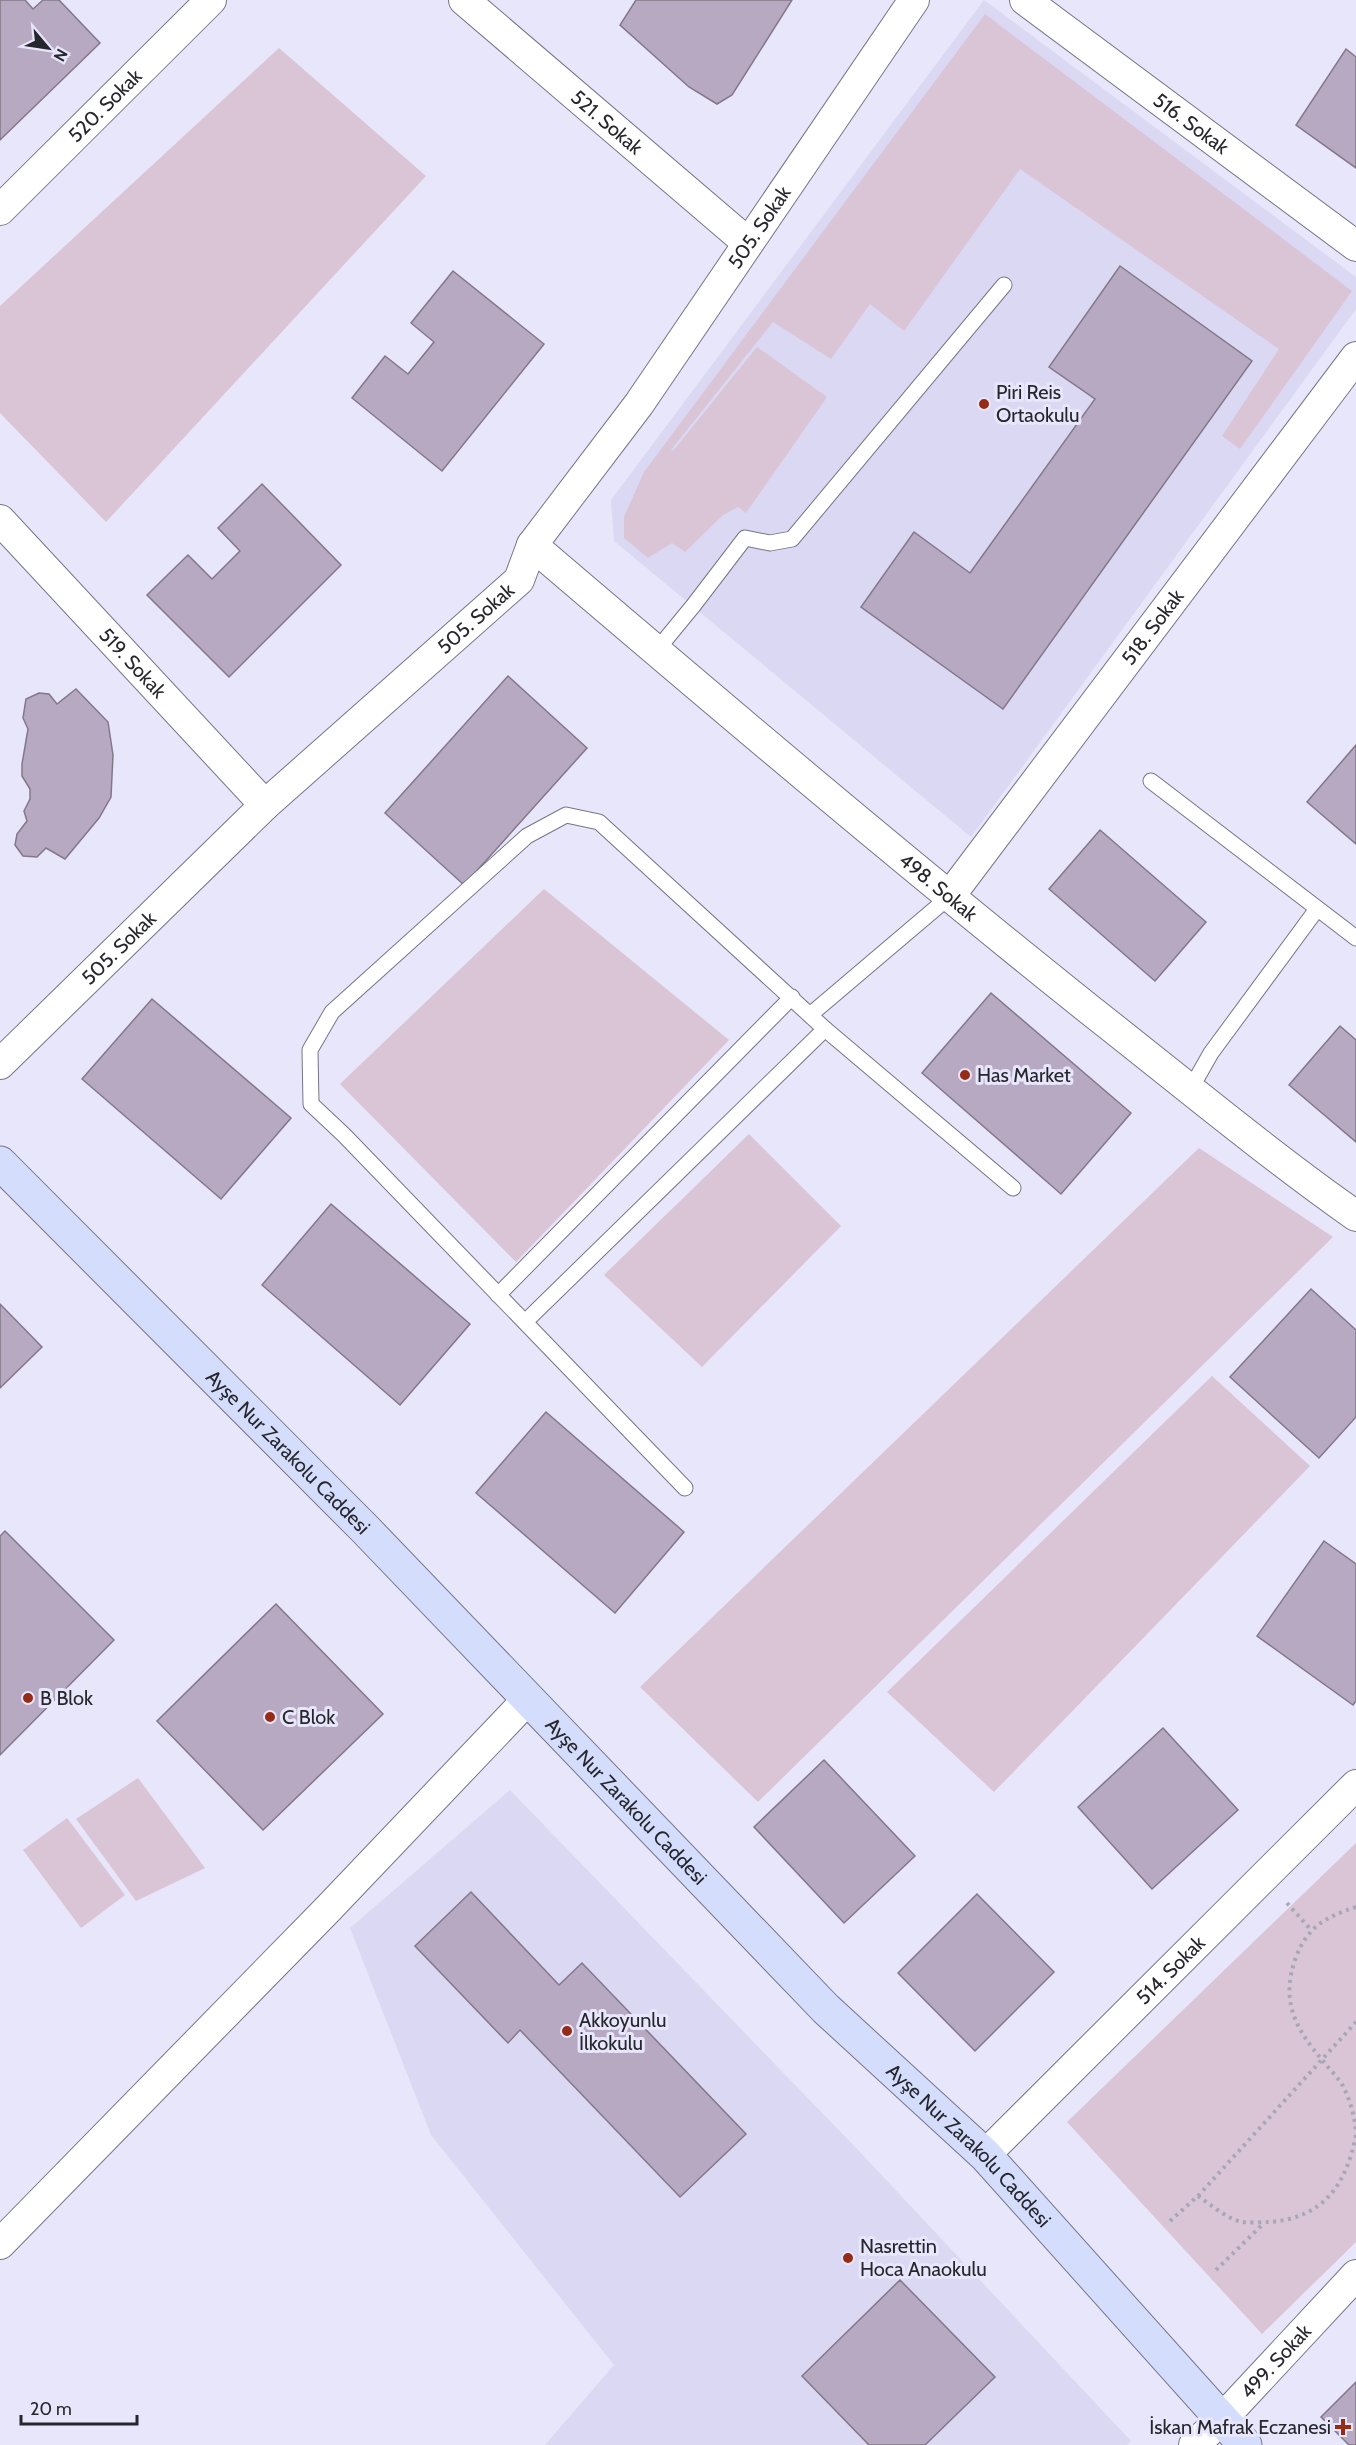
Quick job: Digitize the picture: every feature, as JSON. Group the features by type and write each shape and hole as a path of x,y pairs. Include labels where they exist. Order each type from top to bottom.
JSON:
{"street":[{"name":"520. Sokak","path":"0,210 212,0"},
{"name":"521. Sokak","path":"464,0 748,243"},
{"name":"505. Sokak","path":"0,1064 266,805 519,580 532,545 639,404 914,0"},
{"name":"516. Sokak","path":"1025,0 1356,246"},
{"name":"518. Sokak","path":"949,897 1356,357"},
{"name":"519. Sokak","path":"0,520 266,805"},
{"name":"498. Sokak","path":"532,545 949,897 1190,1090 1356,1216"},
{"name":"Ayşe Nur Zarakolu Caddesi","path":"0,1163 355,1519 826,2009 985,2155 1245,2445"},
{"path":"0,2244 327,1910 528,1699"},
{"name":"514. Sokak","path":"985,2155 1356,1785"},
{"name":"499. Sokak","path":"1194,2445 1221,2420 1356,2275"}],"lane":[{"path":"656,651 745,538 770,543 792,539 1004,285"},
{"path":"1151,781 1356,938"},
{"path":"685,1488 344,1135 311,1104 310,1050 332,1012 527,836 566,815 599,822 825,1029 1013,1188"},
{"path":"810,1015 949,897"},
{"path":"1190,1090 1211,1053 1317,909"},
{"path":"498,1295 792,997"},
{"path":"525,1322 825,1029"}],"path":[{"path":"1287,1903 1312,1931"},
{"path":"1356,1907 1331,1915 1302,1943 1291,1972 1290,2006 1298,2025 1321,2059 1342,2084 1353,2110 1356,2130"},
{"path":"1170,2222 1198,2196 1356,2022"},
{"path":"1198,2196 1240,2222 1286,2220 1307,2213 1323,2204 1338,2187 1351,2161 1356,2135"},
{"path":"1216,2270 1264,2222"}],"shaded area":[{"name":"Piri Reis Ortaokulu","path":"984,0 1356,277 1356,309 971,837 614,541 611,500"},
{"path":"985,14 1352,291 1240,449 1222,436 1279,349 1020,169 904,331 870,304 831,359 773,322 671,450 673,451 757,347 827,397 746,513 738,507 723,515 685,552 672,543 648,558 624,538 624,517 644,472"},
{"path":"279,48 426,176 106,522 0,413 0,306"},
{"path":"544,889 729,1040 516,1262 340,1084"},
{"path":"749,1134 841,1226 702,1367 604,1275"},
{"path":"1199,1148 1333,1237 758,1802 640,1687"},
{"path":"1212,1376 1310,1466 994,1792 887,1692"},
{"path":"138,1778 205,1868 136,1901 76,1819"},
{"name":"Akkoyunlu İlkokulu","path":"510,1790 859,2151 1131,2441 1127,2445 545,2445 614,2365 431,2135 350,1928"},
{"path":"67,1818 125,1895 81,1928 23,1850"},
{"path":"1356,1843 1356,2242 1262,2334 1067,2122"}],"building":[{"path":"0,0 25,0 33,9 43,0 59,0 100,43 0,140"},
{"path":"636,0 792,0 732,95 717,104 689,87 620,25"},
{"path":"1346,49 1356,57 1356,168 1296,125"},
{"path":"1120,266 1252,361 1003,709 861,607 914,532 970,573 1095,399 1049,367"},
{"path":"453,271 544,344 442,471 352,398 385,356 408,374 434,342 411,323"},
{"path":"262,484 341,565 229,677 147,595 188,555 212,579 240,551 218,528"},
{"path":"508,676 587,748 464,885 385,813"},
{"path":"76,689 108,722 113,755 111,797 99,818 65,859 46,848 37,857 23,856 15,845 17,834 27,821 24,811 30,799 30,789 22,776 28,729 23,718 26,699 39,693 49,694 57,704"},
{"path":"1356,745 1356,844 1307,802"},
{"path":"1100,830 1206,922 1155,981 1049,889"},
{"path":"991,993 1131,1113 1061,1194 922,1073"},
{"path":"152,999 291,1118 221,1199 82,1079"},
{"path":"1340,1026 1356,1040 1356,1142 1289,1085"},
{"path":"331,1204 470,1324 400,1405 262,1285"},
{"path":"1311,1289 1356,1330 1356,1417 1319,1458 1230,1377"},
{"path":"0,1304 42,1347 0,1388"},
{"path":"546,1412 684,1532 615,1613 476,1493"},
{"name":"B Blok","path":"5,1531 114,1640 0,1755 0,1536"},
{"path":"1324,1541 1356,1564 1356,1701 1353,1705 1257,1636"},
{"name":"C Blok","path":"276,1604 383,1714 263,1830 157,1721"},
{"path":"1163,1728 1238,1810 1152,1889 1078,1807"},
{"path":"824,1760 915,1856 844,1923 754,1827"},
{"path":"471,1892 559,1985 582,1963 746,2134 680,2197 520,2030 508,2043 415,1946"},
{"path":"977,1894 1054,1972 975,2051 898,1973"},
{"path":"900,2280 995,2377 925,2445 869,2445 802,2376"},
{"path":"1356,2382 1356,2445 1349,2445 1321,2417"}],"place":[{"name":"Piri Reis Ortaokulu","path":"984,404"},
{"name":"Has Market","path":"965,1075"},
{"name":"B Blok","path":"28,1698"},
{"name":"C Blok","path":"270,1717"},
{"name":"Akkoyunlu İlkokulu","path":"567,2031"},
{"name":"Nasrettin Hoca Anaokulu","path":"848,2258"},
{"name":"İskan Mafrak Eczanesi","path":"1343,2427"}]}
